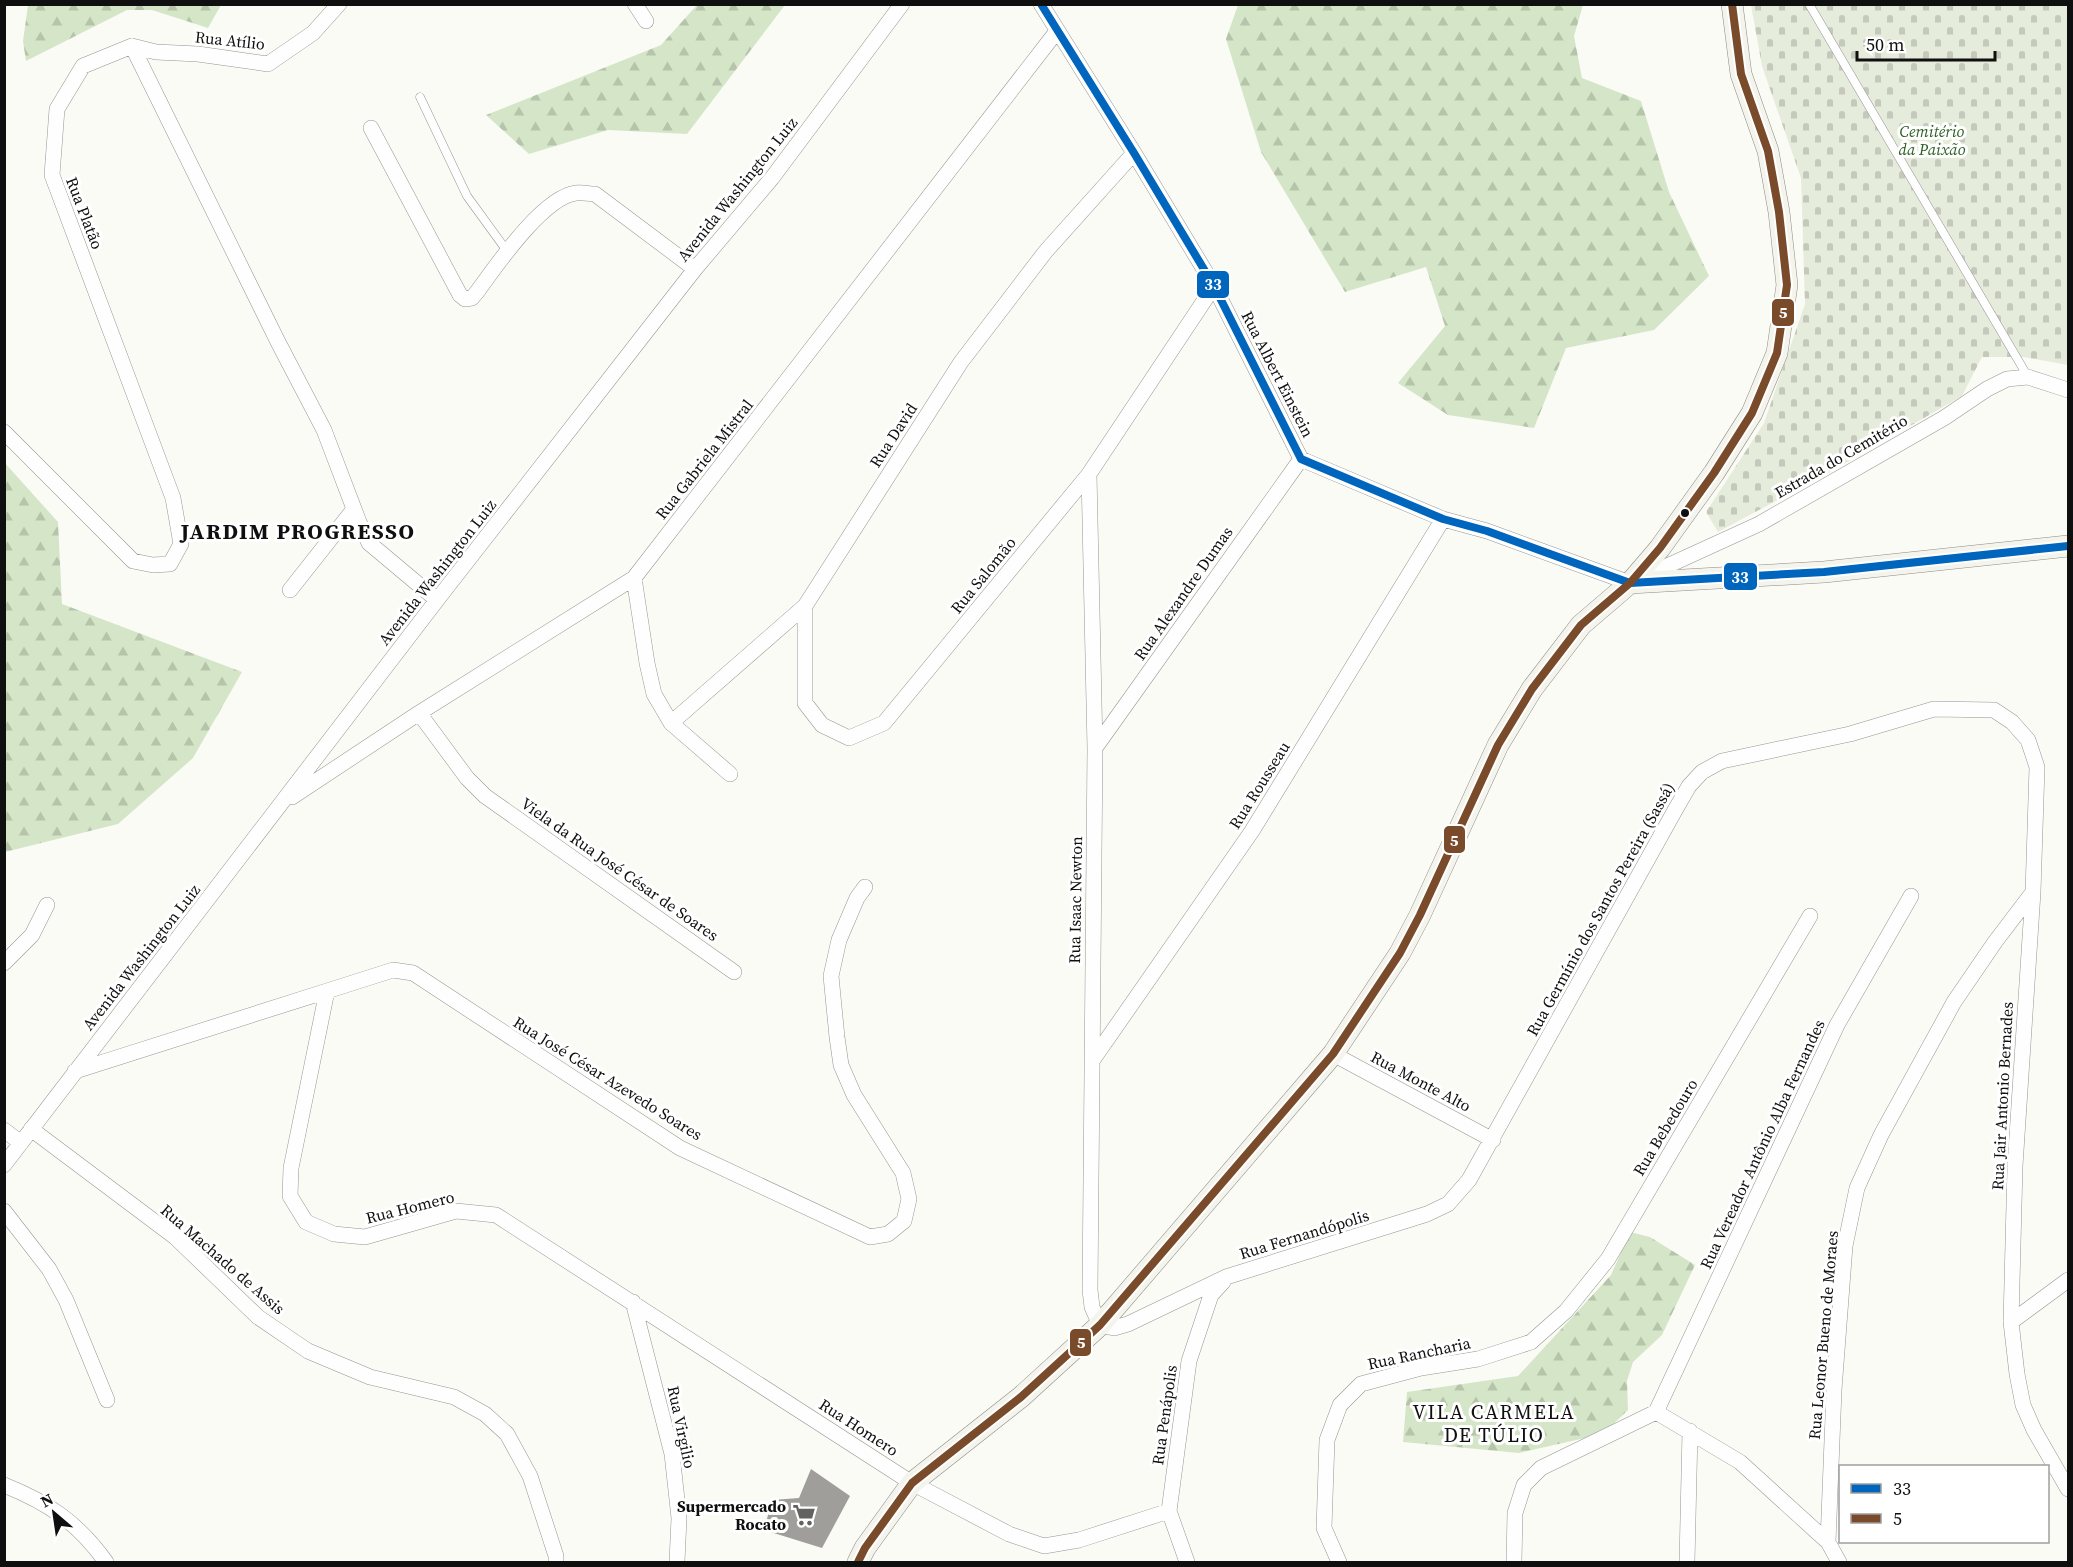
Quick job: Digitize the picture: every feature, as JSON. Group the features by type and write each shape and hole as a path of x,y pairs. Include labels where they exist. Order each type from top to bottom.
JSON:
{"main road":[{"path":"858,1563 865,1548 912,1483 1021,1397 1100,1325 1333,1054 1400,953 1420,915 1498,745 1532,689 1581,625 1630,583 1667,539 1714,473 1752,413 1777,353 1787,285 1779,212 1768,151 1741,74 1732,4"},
{"path":"1630,583 1824,572 2068,546"}],"street":[{"name":"Rua Atílio","path":"132,46 156,52 198,54 268,64 313,33 339,4"},
{"path":"635,4 646,21"},
{"name":"Avenida Washington Luiz","path":"4,1165 437,600 695,269 772,178 902,4"},
{"name":"Rua Albert Einstein","path":"1041,4 1214,286 1301,459 1443,519 1487,531 1630,583"},
{"name":"Rua Gabriela Mistral","path":"283,803 419,712 634,578 1057,31"},
{"name":"Rua Platão","path":"4,432 133,561 153,565 170,564 181,544 173,498 52,175 57,109 83,66 132,46"},
{"path":"132,46 267,321 324,430 369,543 437,600"},
{"path":"371,128 460,296 465,299 472,297 534,220 553,203 575,193 595,194 695,269"},
{"name":"Rua David","path":"671,723 805,606 961,362 1046,251 1134,153"},
{"name":"Rua Salomão","path":"805,606 805,703 822,725 849,738 884,723 1089,474 1214,286"},
{"name":"Estrada do Cemitério","path":"1630,583 1759,524 1944,418 2007,379 2028,377 2068,390"},
{"name":"Rua Alexandre Dumas","path":"1095,748 1301,459"},
{"name":"Rua Isaac Newton","path":"1089,474 1095,748 1090,1290 1092,1307 1100,1325"},
{"path":"290,590 354,509"},
{"name":"Rua Rousseau","path":"1092,1061 1252,831 1443,519"},
{"path":"634,578 646,663 654,694 671,723 730,774"},
{"name":"Rua Germínio dos Santos Pereira (Sassá)","path":"1493,1140 1679,803 1689,786 1702,772 1722,761 1850,734 1934,710 1994,710"},
{"name":"Rua Jair Antonio Bernades","path":"1994,710 2012,722 2028,740 2037,767 2034,892 2015,1166 2011,1323 2023,1405 2034,1430 2068,1490"},
{"name":"Viela da Rua José César de Soares","path":"419,712 467,778 485,796 734,972"},
{"name":"Rua José César Azevedo Soares","path":"327,991 393,970 413,973 680,1148 870,1237 888,1234 904,1221 909,1199 903,1173 854,1095 841,1065 831,976 839,940 857,898 865,886"},
{"name":"Rua Leonor Bueno de Moraes","path":"1828,1542 1834,1390 1845,1246 1857,1188 1881,1135 1954,1002 1995,942 2034,892"},
{"name":"Rua Vereador Antônio Alba Fernandes","path":"1656,1412 1837,1025 1911,896"},
{"path":"4,963 32,935 47,905"},
{"name":"Rua Bebedouro","path":"1531,1342 1566,1311 1608,1258 1810,916"},
{"path":"75,1071 327,991"},
{"name":"Rua Homero","path":"327,991 291,1168 290,1196 306,1222 334,1234 365,1237 456,1211 496,1215 912,1483 1009,1534 1044,1546 1079,1540 1168,1511"},
{"name":"Rua Monte Alto","path":"1333,1054 1493,1140"},
{"name":"Rua Machado de Assis","path":"31,1129 175,1237 258,1317 308,1351 370,1377 454,1397 485,1414 507,1434 530,1476 556,1556 556,1563"},
{"path":"4,1130 21,1143"},
{"name":"Rua Fernandópolis","path":"1100,1325 1114,1328 1128,1324 1227,1277 1416,1218 1448,1204 1469,1180 1493,1140"},
{"path":"4,1211 49,1269 66,1300 107,1400"},
{"name":"Rua Penápolis","path":"1187,1563 1168,1511 1189,1360 1211,1295 1227,1277"},
{"path":"2011,1323 2062,1287 2068,1280"},
{"name":"Rua Virgilio","path":"633,1302 672,1454 680,1518 677,1563"},
{"name":"Rua Rancharia","path":"1339,1563 1324,1528 1328,1440 1340,1405 1361,1384 1421,1368 1478,1359 1531,1342"},
{"path":"1514,1563 1515,1513 1524,1485 1541,1468 1656,1412 1740,1462 1828,1542 1839,1563"},
{"path":"1687,1563 1690,1431"},
{"path":"4,1473 70,1522 92,1542 106,1563"},
{"path":"4,1485 36,1498"}],"lane":[{"path":"1809,4 2028,377"},
{"path":"420,97 467,196 507,251"}],"green space":[{"path":"28,4 221,5 208,28 152,10 127,10 26,61 23,41"},
{"path":"697,5 785,5 687,134 608,130 529,154 486,115 661,45"},
{"path":"1238,5 1583,5 1574,36 1582,78 1641,101 1669,192 1709,276 1654,330 1566,348 1534,428 1448,415 1398,383 1445,326 1426,267 1345,292 1261,152 1226,39"},
{"name":"Cemitério da Paixão","path":"1751,5 2068,5 2068,365 2023,357 1982,357 1962,396 1839,467 1718,532 1706,512 1764,423 1805,304 1801,178 1762,66"},
{"path":"4,462 58,522 62,604 242,672 193,758 118,824 5,852"},
{"path":"1630,1232 1650,1237 1695,1265 1662,1335 1633,1362 1627,1381 1628,1410 1603,1434 1519,1453 1403,1442 1407,1392 1518,1376 1611,1275"}],"building":[{"name":"Supermercado Rocato","path":"811,1469 850,1496 822,1548 764,1530 772,1500 799,1498"}],"transit line":[{"name":"33","path":"1041,4 1214,286 1301,459 1443,519 1487,531 1630,583 1824,572 2068,546"},
{"name":"5","path":"858,1562 865,1548 912,1483 1021,1397 1100,1325 1333,1054 1400,953 1420,915 1498,745 1532,689 1581,625 1630,583 1660,548 1714,473 1752,413 1777,353 1787,285 1779,212 1768,151 1741,74 1732,4"}],"place":[{"name":"Supermercado Rocato","path":"804,1515"}],"district":[{"name":"JARDIM PROGRESSO","path":"298,531"},
{"name":"VILA CARMELA DE TÚLIO","path":"1494,1424"}]}
